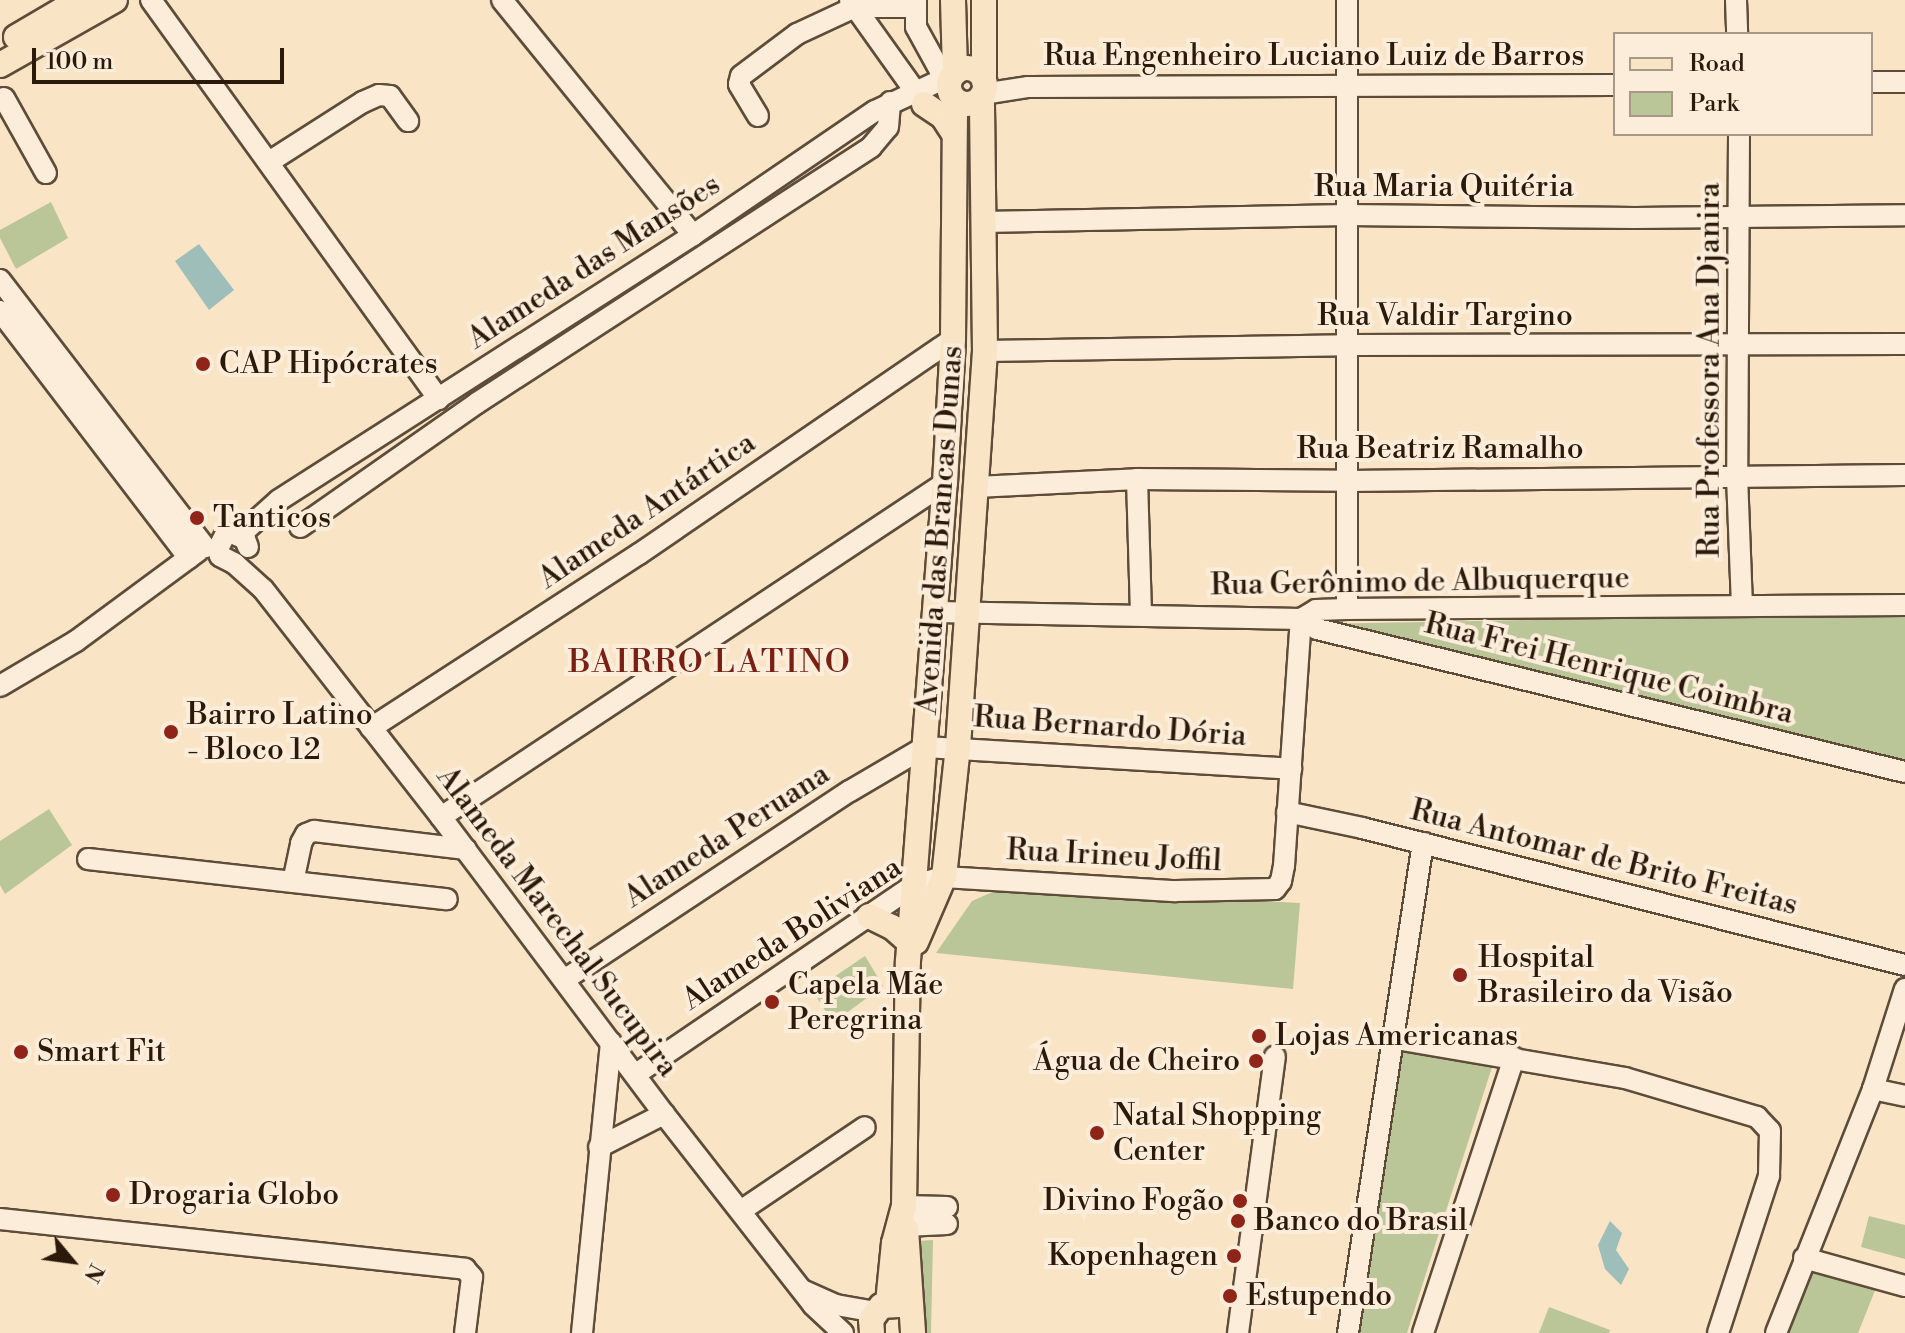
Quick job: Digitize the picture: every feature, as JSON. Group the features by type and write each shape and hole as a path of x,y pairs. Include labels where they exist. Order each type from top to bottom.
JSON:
{"main road":[{"path":"0,46 79,0"},
{"path":"0,65 115,0"},
{"name":"Avenida das Brancas Dunas","path":"912,1323 904,1216 908,952 937,612 953,339 953,0"},
{"name":"Avenida das Brancas Dunas","path":"908,952 944,877 958,747 985,351 984,0"},
{"path":"952,85 970,104 984,88"},
{"path":"919,98 943,117 954,134"},
{"path":"869,916 892,927 908,952"},
{"name":"Avenida das Brancas Dunas","path":"878,1316 894,1243 904,1216"},
{"path":"878,1316 898,1303 912,1323"}],"street":[{"path":"151,0 439,399"},
{"path":"502,0 693,235"},
{"path":"1347,0 1347,609"},
{"path":"1736,0 1737,32"},
{"path":"758,116 739,84 744,71 797,34 852,3 916,4 916,27 952,85"},
{"path":"852,3 919,98"},
{"path":"896,62 925,44"},
{"path":"1873,82 1905,82"},
{"name":"Alameda das Mansões","path":"0,686 225,550 279,500 886,108 952,85"},
{"name":"Rua Engenheiro Luciano Luiz de Barros","path":"984,88 1613,85"},
{"path":"269,162 350,109 379,95 390,96 408,121"},
{"path":"4,98 46,173"},
{"path":"300,527 477,403 871,147 886,132 886,108"},
{"name":"Rua Professora Ana Djanira","path":"1739,136 1736,346 1742,606"},
{"name":"Rua Maria Quitéria","path":"983,222 1347,215 1905,215"},
{"path":"0,280 225,550"},
{"path":"0,311 225,550"},
{"name":"Alameda Antártica","path":"371,728 639,554 953,339"},
{"name":"Rua Valdir Targino","path":"985,351 1347,345 1905,344"},
{"name":"Rua Beatriz Ramalho","path":"976,487 1137,479 1348,481 1905,475"},
{"path":"1137,479 1141,615"},
{"path":"441,817 945,483"},
{"name":"Alameda Marechal Sucupira","path":"225,550 263,589 466,849 664,1114 829,1323 843,1333"},
{"name":"Rua Gerônimo de Albuquerque","path":"937,612 1301,619 1316,610 1347,609 1905,605"},
{"path":"1287,812 1301,619"},
{"name":"Rua Frei Henrique Coimbra","path":"1301,619 1317,629 1905,772"},
{"name":"Rua Bernardo Dória","path":"925,747 1291,769"},
{"name":"Alameda Peruana","path":"564,980 850,791 925,747"},
{"name":"Rua Irineu Joffil","path":"944,877 1176,891 1267,892 1279,885 1284,866 1287,812"},
{"name":"Rua Antomar de Brito Freitas","path":"1287,812 1423,843 1905,965"},
{"path":"293,882 301,843 306,834 314,831 466,849"},
{"path":"1348,1333 1423,843"},
{"path":"88,859 447,899"},
{"name":"Alameda Boliviana","path":"636,1074 914,885 944,877"},
{"path":"1776,1333 1873,1089 1905,989"},
{"path":"1391,1038 1625,1078 1757,1117 1770,1131 1769,1176 1718,1333"},
{"path":"582,1333 611,1042"},
{"path":"1238,1333 1275,1056"},
{"path":"1423,1333 1514,1058"},
{"path":"1873,1089 1905,1096"},
{"path":"599,1147 664,1114"},
{"path":"742,1210 865,1127"},
{"path":"904,1216 947,1215"},
{"path":"0,1219 465,1269 472,1277 465,1333"},
{"path":"1804,1258 1905,1286"},
{"path":"804,1291 836,1305 878,1316"}],"green space":[{"path":"51,202 68,238 16,269 0,238 0,230"},
{"path":"1905,613 1905,765 1318,624"},
{"path":"49,809 72,845 5,894 0,885 0,841"},
{"path":"1004,887 1300,903 1293,989 936,953 972,901"},
{"path":"865,956 883,986 833,1023 813,991"},
{"path":"1395,1048 1492,1067 1407,1333 1354,1333"},
{"path":"1869,1216 1905,1225 1905,1259 1861,1247"},
{"path":"933,1240 931,1333 915,1333 917,1241"},
{"path":"1808,1270 1876,1288 1858,1333 1786,1333"},
{"path":"1549,1307 1610,1330 1609,1333 1539,1333"}],"water":[{"path":"199,244 234,290 209,310 175,261"},
{"path":"1610,1221 1622,1233 1616,1250 1629,1269 1621,1285 1605,1269 1598,1245"}],"place":[{"name":"CAP Hipócrates","path":"203,364"},
{"name":"Tanticos","path":"197,518"},
{"name":"Bairro Latino - Bloco 12","path":"171,732"},
{"name":"Hospital Brasileiro da Visão","path":"1460,975"},
{"name":"Capela Mãe Peregrina","path":"772,1002"},
{"name":"Lojas Americanas","path":"1259,1036"},
{"name":"Smart Fit","path":"21,1052"},
{"name":"Água de Cheiro","path":"1256,1061"},
{"name":"Natal Shopping Center","path":"1097,1133"},
{"name":"Drogaria Globo","path":"113,1195"},
{"name":"Divino Fogão","path":"1240,1201"},
{"name":"Banco do Brasil","path":"1238,1221"},
{"name":"Kopenhagen","path":"1234,1256"},
{"name":"Estupendo","path":"1230,1296"}],"district":[{"name":"BAIRRO LATINO","path":"710,662"}]}
